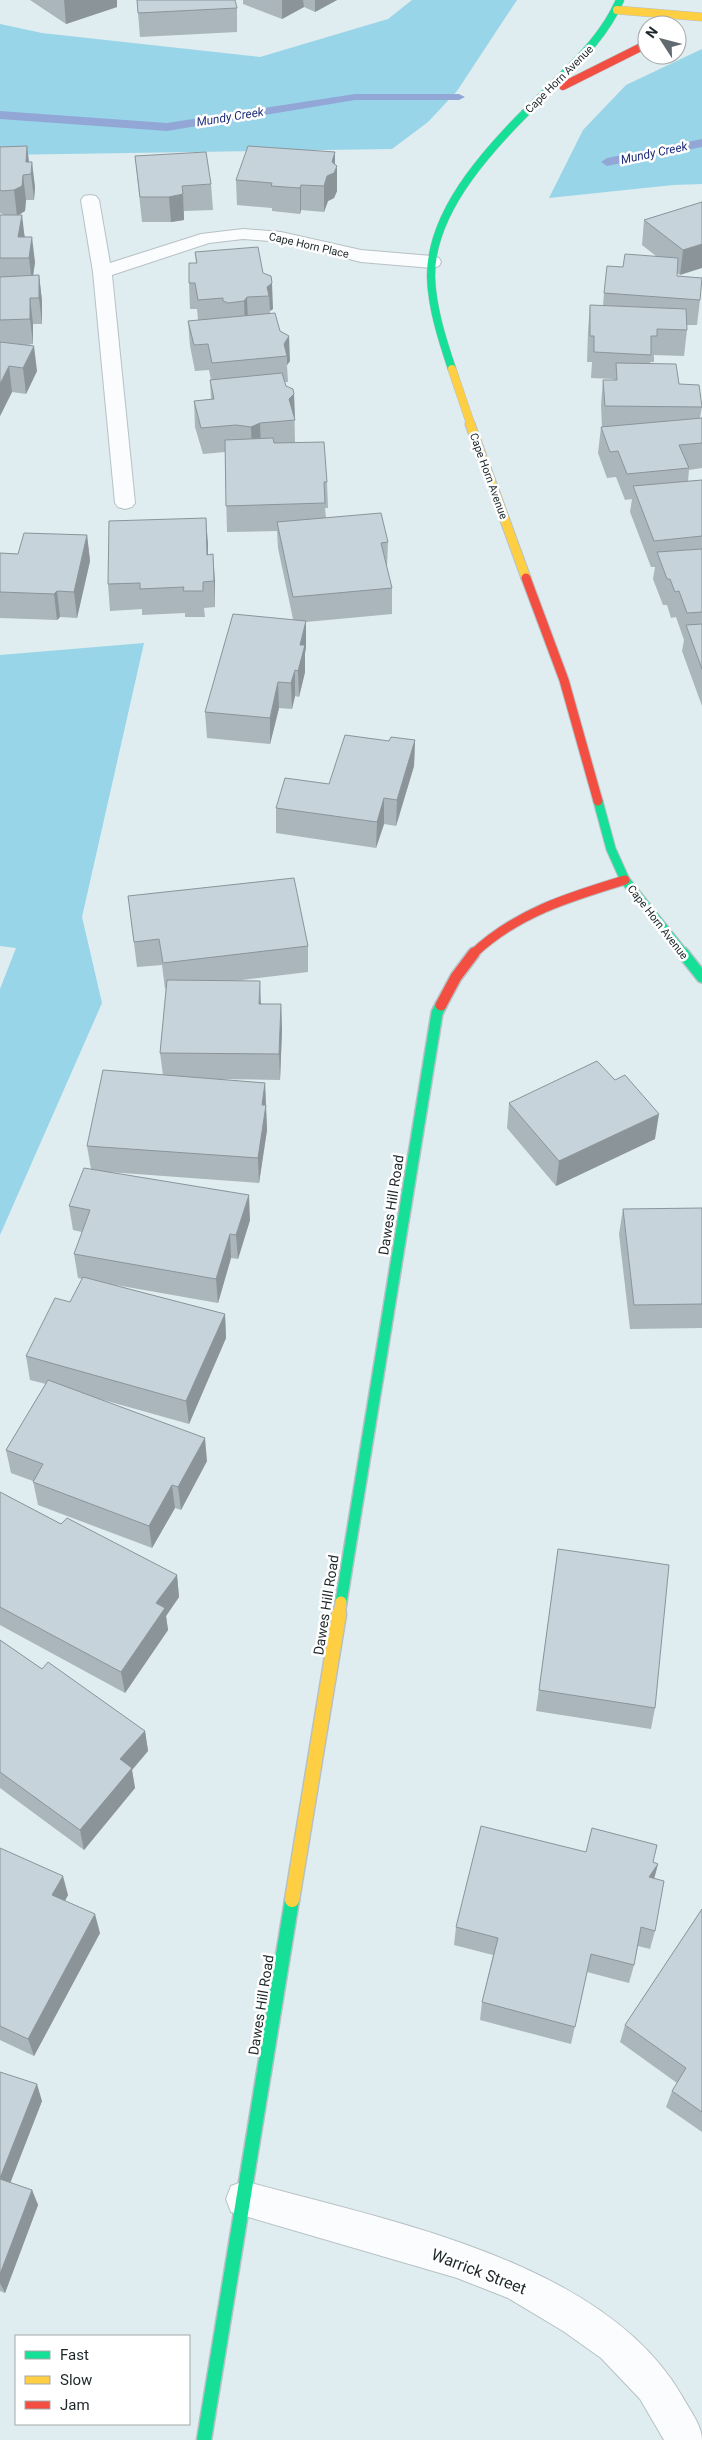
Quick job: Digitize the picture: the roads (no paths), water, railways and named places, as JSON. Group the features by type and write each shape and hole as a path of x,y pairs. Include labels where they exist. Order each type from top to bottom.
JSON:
{"street":[{"path":"618,5 702,18"},
{"name":"Cape Horn Avenue","path":"618,5 594,43 490,151 454,201 441,224 432,262 435,306 449,359 483,462 564,680 610,849 625,880 702,977"},
{"path":"687,25 702,18"},
{"path":"542,96 637,49"},
{"path":"90,200 102,272 124,503"},
{"name":"Cape Horn Place","path":"102,272 198,241 243,234 281,237 361,256 432,262"},
{"name":"Dawes Hill Road","path":"204,2440 437,1013 453,979 468,957 490,936 518,918 560,900 625,880"},
{"name":"Warrick Street","path":"244,2199 457,2259 520,2284 576,2318 614,2345 654,2385 685,2440"}],"waterway":[{"name":"Mundy Creek","path":"0,115 167,127 355,97 459,97"},
{"name":"Mundy Creek","path":"607,162 702,143"}]}
